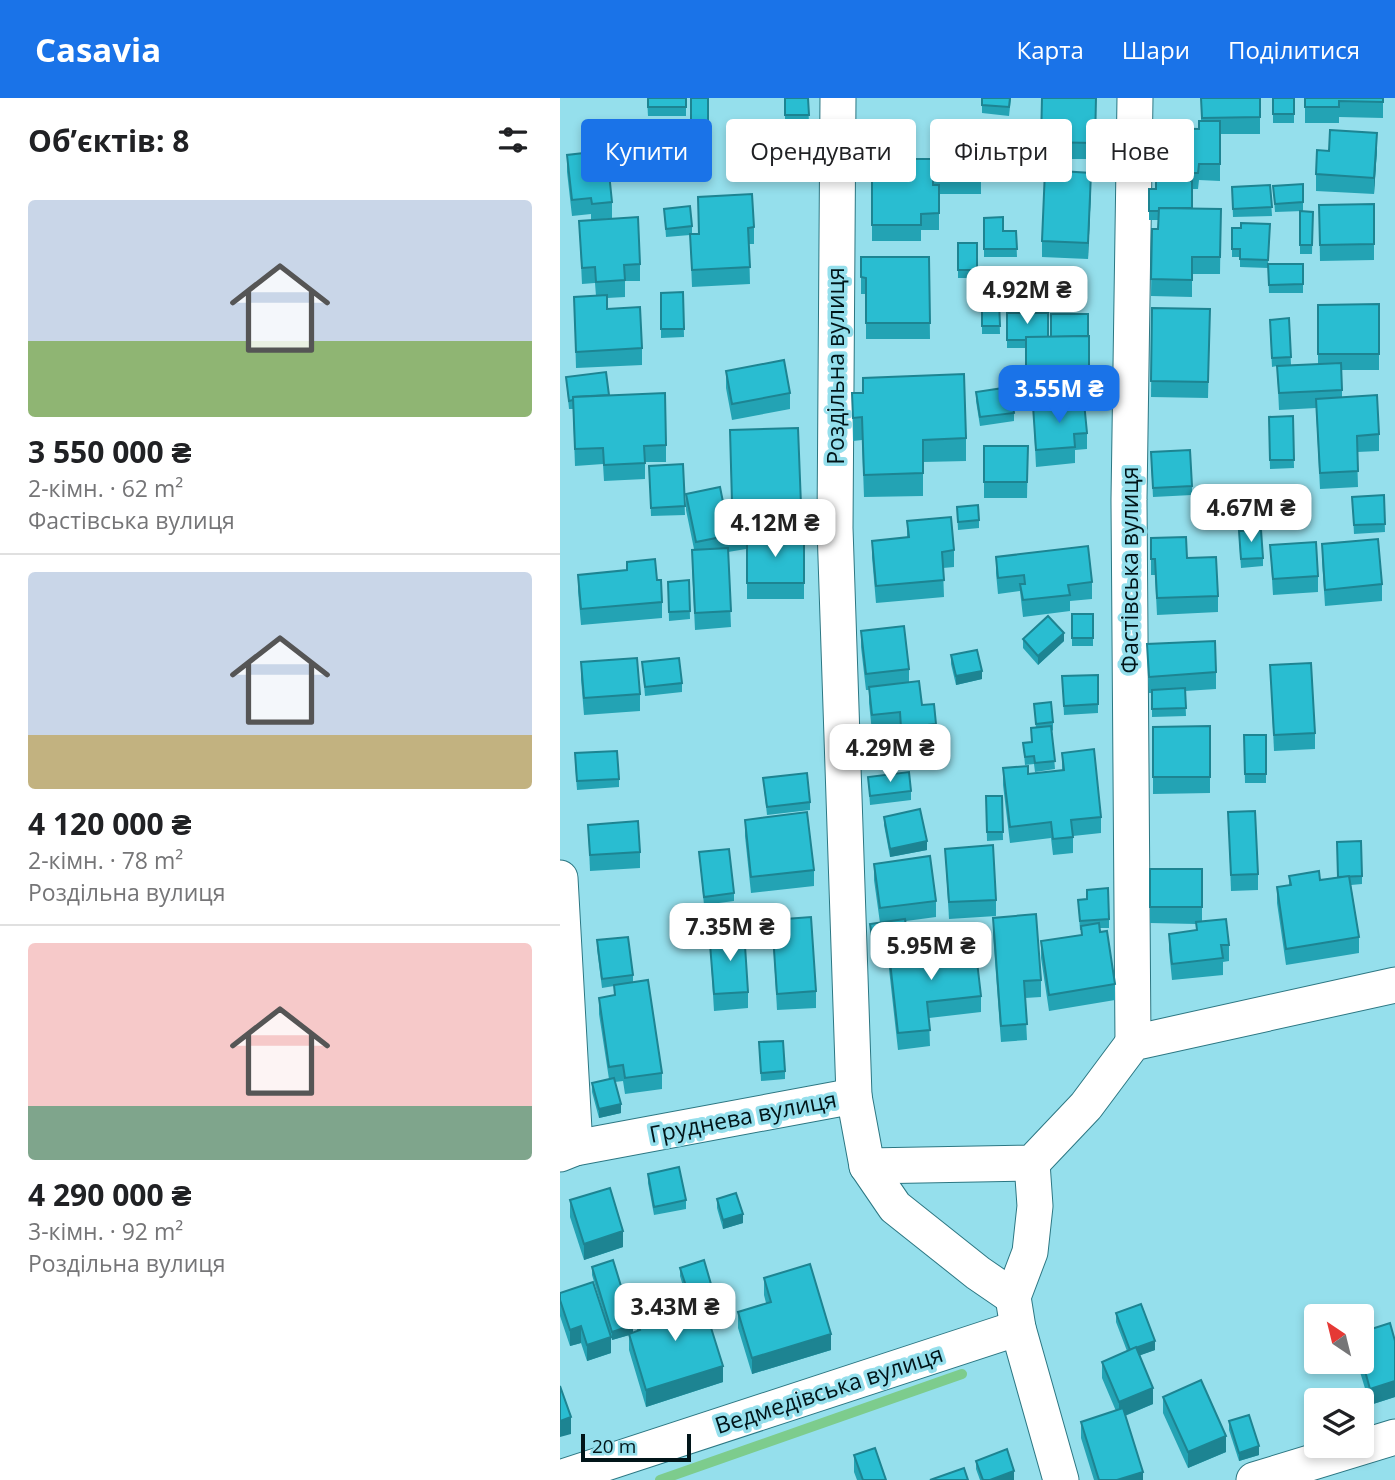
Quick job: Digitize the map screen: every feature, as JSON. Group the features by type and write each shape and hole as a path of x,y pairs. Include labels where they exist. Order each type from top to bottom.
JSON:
{"street":[{"name":"Роздільна вулиця","path":"838,98 835,528 854,1096"},
{"name":"Фастівська вулиця","path":"1133,1043 1129,500 1135,98"},
{"path":"560,878 567,1151"},
{"path":"867,1166 1032,1163 1086,1106 1133,1043 1395,985"},
{"name":"Груднева вулиця","path":"567,1151 854,1096 867,1166"},
{"path":"1032,1163 1035,1206 1030,1252 1016,1312 1060,1480"},
{"path":"867,1166 895,1207 978,1273 1016,1312"},
{"name":"Ведмедівська вулиця","path":"560,1478 1016,1312"},
{"path":"1254,1480 1395,1437"}],"building":[{"path":"648,98 686,98 686,107 648,107"},
{"path":"691,98 708,98 708,119 691,119"},
{"path":"785,98 808,98 809,115 785,115"},
{"path":"982,98 1010,98 1009,107 982,105"},
{"path":"1042,98 1096,98 1096,119 1086,119 1086,143 1072,143 1072,119 1042,119"},
{"path":"1201,98 1260,98 1260,117 1202,118"},
{"path":"1273,98 1294,98 1294,114 1273,114"},
{"path":"1305,98 1383,98 1383,102 1339,101 1339,107 1305,107"},
{"path":"1199,121 1220,121 1220,164 1199,164 1198,173 1194,173 1194,129 1199,129"},
{"path":"1330,130 1377,133 1374,178 1316,174 1317,150 1329,151"},
{"path":"581,153 581,182 610,182 612,202 592,204 591,198 572,200 567,155"},
{"path":"916,159 930,159 930,182 939,185 939,213 921,214 921,225 872,225 872,182 916,182"},
{"path":"1072,172 1086,173 1086,182 1091,182 1088,243 1042,241 1044,182 1072,182"},
{"path":"1156,182 1192,182 1192,208 1159,208 1159,211 1149,211 1149,189 1156,189"},
{"path":"1303,184 1303,202 1275,204 1273,186"},
{"path":"1270,185 1272,207 1233,209 1232,187"},
{"path":"752,194 754,227 748,228 750,267 692,270 690,234 699,234 698,197"},
{"path":"1374,204 1374,244 1320,245 1319,205"},
{"path":"690,206 692,226 666,229 664,209"},
{"path":"1159,208 1221,209 1220,257 1192,257 1192,280 1151,279 1152,229 1158,229"},
{"path":"1300,211 1313,212 1312,245 1300,245"},
{"path":"638,217 640,264 624,265 625,280 596,282 595,267 582,268 579,221"},
{"path":"1003,217 1003,231 1016,231 1017,249 984,249 984,218"},
{"path":"1241,223 1270,224 1268,260 1240,259 1240,249 1232,249 1232,228 1241,228"},
{"path":"958,243 977,243 977,270 958,270"},
{"path":"861,257 929,257 930,323 866,323 866,278 861,277"},
{"path":"1268,264 1303,264 1303,284 1269,285"},
{"path":"683,292 684,329 661,329 661,293"},
{"path":"607,295 607,309 640,307 642,348 576,352 574,297"},
{"path":"982,300 999,300 1000,326 982,326"},
{"path":"1379,304 1379,354 1318,354 1318,305"},
{"path":"1152,308 1210,309 1208,382 1151,381"},
{"path":"1007,313 1048,313 1048,337 1007,340"},
{"path":"1051,314 1088,314 1088,336 1051,337"},
{"path":"1289,318 1291,357 1272,358 1270,320"},
{"path":"1089,336 1089,380 1026,381 1026,337"},
{"path":"784,360 790,393 732,404 726,371"},
{"path":"1341,363 1342,390 1279,393 1277,366"},
{"path":"606,372 609,395 573,397 573,400 569,401 566,377"},
{"path":"964,374 966,438 923,440 923,473 864,475 862,417 853,418 852,393 863,393 863,378"},
{"path":"1010,387 1014,413 980,417 976,392"},
{"path":"665,393 666,445 644,446 645,463 604,465 603,448 575,449 573,397"},
{"path":"1377,395 1379,434 1357,436 1358,471 1320,473 1316,399"},
{"path":"1084,402 1087,433 1074,434 1075,447 1036,450 1033,406"},
{"path":"1293,416 1294,460 1270,460 1269,417"},
{"path":"798,428 801,505 750,506 750,501 732,502 730,430"},
{"path":"984,446 1028,446 1027,482 984,482"},
{"path":"1190,450 1192,486 1153,488 1151,452"},
{"path":"683,464 685,506 651,508 649,466"},
{"path":"720,487 725,512 741,508 746,532 696,542 686,494"},
{"path":"1384,495 1385,524 1354,525 1352,497"},
{"path":"978,505 979,520 958,522 957,507"},
{"path":"951,517 954,550 942,552 944,580 876,586 872,541 909,537 907,521"},
{"path":"1261,530 1263,558 1241,559 1239,531"},
{"path":"797,534 797,543 804,543 804,583 747,583 747,535"},
{"path":"1186,537 1187,558 1216,557 1218,596 1157,598 1151,538"},
{"path":"1378,539 1382,584 1325,590 1322,544"},
{"path":"1316,542 1318,576 1273,579 1270,545"},
{"path":"1088,546 1092,582 1068,585 1070,595 1023,600 1020,584 1025,584 1024,575 998,578 996,557"},
{"path":"728,548 731,611 695,613 692,550"},
{"path":"655,559 657,580 661,580 662,602 581,609 578,575 627,570 627,562"},
{"path":"689,580 690,611 669,612 668,582"},
{"path":"1072,614 1093,614 1093,638 1072,638"},
{"path":"1048,616 1064,633 1038,656 1023,639"},
{"path":"904,626 909,669 866,674 861,631"},
{"path":"1215,641 1216,672 1149,677 1147,644"},
{"path":"977,650 982,671 956,676 951,655"},
{"path":"637,658 640,694 584,698 581,662"},
{"path":"679,658 682,683 645,687 642,662"},
{"path":"1311,663 1315,733 1274,735 1270,665"},
{"path":"1098,675 1098,704 1064,706 1062,676"},
{"path":"919,681 922,705 934,704 936,724 901,728 900,712 872,715 869,687"},
{"path":"1185,688 1186,708 1152,709 1152,690"},
{"path":"1051,702 1053,722 1036,724 1034,704"},
{"path":"1051,726 1055,761 1035,763 1034,756 1025,757 1023,743 1032,742 1031,728"},
{"path":"1210,726 1210,777 1153,777 1153,727"},
{"path":"1244,735 1266,735 1266,774 1245,774"},
{"path":"1094,749 1101,817 1071,820 1073,837 1053,839 1051,822 1010,827 1003,768 1028,766 1028,774 1064,770 1062,753"},
{"path":"617,751 619,779 577,781 575,753"},
{"path":"909,772 911,791 870,796 868,777"},
{"path":"807,773 810,802 767,807 763,778"},
{"path":"986,796 1002,796 1003,832 987,832"},
{"path":"920,809 927,841 890,849 884,817"},
{"path":"1255,811 1258,874 1231,875 1228,812"},
{"path":"807,812 814,870 751,877 745,820"},
{"path":"638,821 640,852 590,855 588,825"},
{"path":"1361,841 1362,876 1338,877 1337,842"},
{"path":"993,845 996,900 949,902 945,849"},
{"path":"729,849 734,893 704,897 699,852"},
{"path":"930,856 936,901 880,908 874,864"},
{"path":"1150,869 1202,869 1202,907 1150,907"},
{"path":"1319,871 1320,880 1349,876 1359,937 1286,949 1277,887 1291,885 1289,876"},
{"path":"1108,888 1109,919 1080,921 1078,900 1087,899 1087,890"},
{"path":"1036,914 1041,980 1024,981 1027,1024 1001,1026 993,918"},
{"path":"811,917 816,991 777,994 772,920"},
{"path":"905,919 908,940 873,944 870,924"},
{"path":"1226,919 1229,945 1221,945 1223,958 1172,964 1169,934 1197,930 1196,922"},
{"path":"1099,923 1100,932 1107,931 1115,984 1049,995 1041,941 1082,935 1081,926"},
{"path":"744,930 748,992 714,994 710,944 719,944 718,932"},
{"path":"628,937 633,975 602,979 597,940"},
{"path":"975,944 981,996 927,1002 930,1030 898,1033 889,953"},
{"path":"648,980 662,1073 625,1078 623,1065 609,1067 599,998 615,995 614,985"},
{"path":"783,1041 785,1071 761,1073 759,1042"},
{"path":"614,1078 621,1104 599,1109 592,1083"},
{"path":"679,1167 686,1200 654,1207 648,1174"},
{"path":"610,1188 623,1231 584,1244 570,1200"},
{"path":"736,1193 743,1214 723,1220 717,1199"},
{"path":"613,1260 633,1325 612,1332 592,1267"},
{"path":"704,1260 713,1291 693,1297 692,1294 689,1295 680,1268"},
{"path":"810,1264 831,1334 752,1358 738,1312 771,1302 764,1278"},
{"path":"593,1282 611,1337 587,1345 581,1326 570,1330 560,1293"},
{"path":"692,1294 694,1302 702,1299 723,1366 646,1390 629,1334 640,1330 637,1320 662,1312 660,1304"},
{"path":"1141,1304 1155,1341 1130,1350 1116,1313"},
{"path":"1390,1323 1395,1341 1395,1381 1370,1388 1366,1374 1374,1374 1374,1328"},
{"path":"1136,1347 1153,1388 1119,1402 1102,1362"},
{"path":"1201,1380 1226,1436 1188,1452 1163,1397"},
{"path":"560,1386 571,1417 560,1421"},
{"path":"1123,1408 1143,1472 1117,1480 1099,1480 1081,1422"},
{"path":"1249,1415 1259,1446 1239,1453 1229,1421"},
{"path":"875,1448 886,1480 863,1480 854,1455"},
{"path":"1007,1449 1014,1471 983,1480 976,1461"},
{"path":"964,1468 968,1480 930,1480"}],"waterway":[{"path":"660,1480 962,1374"}]}
